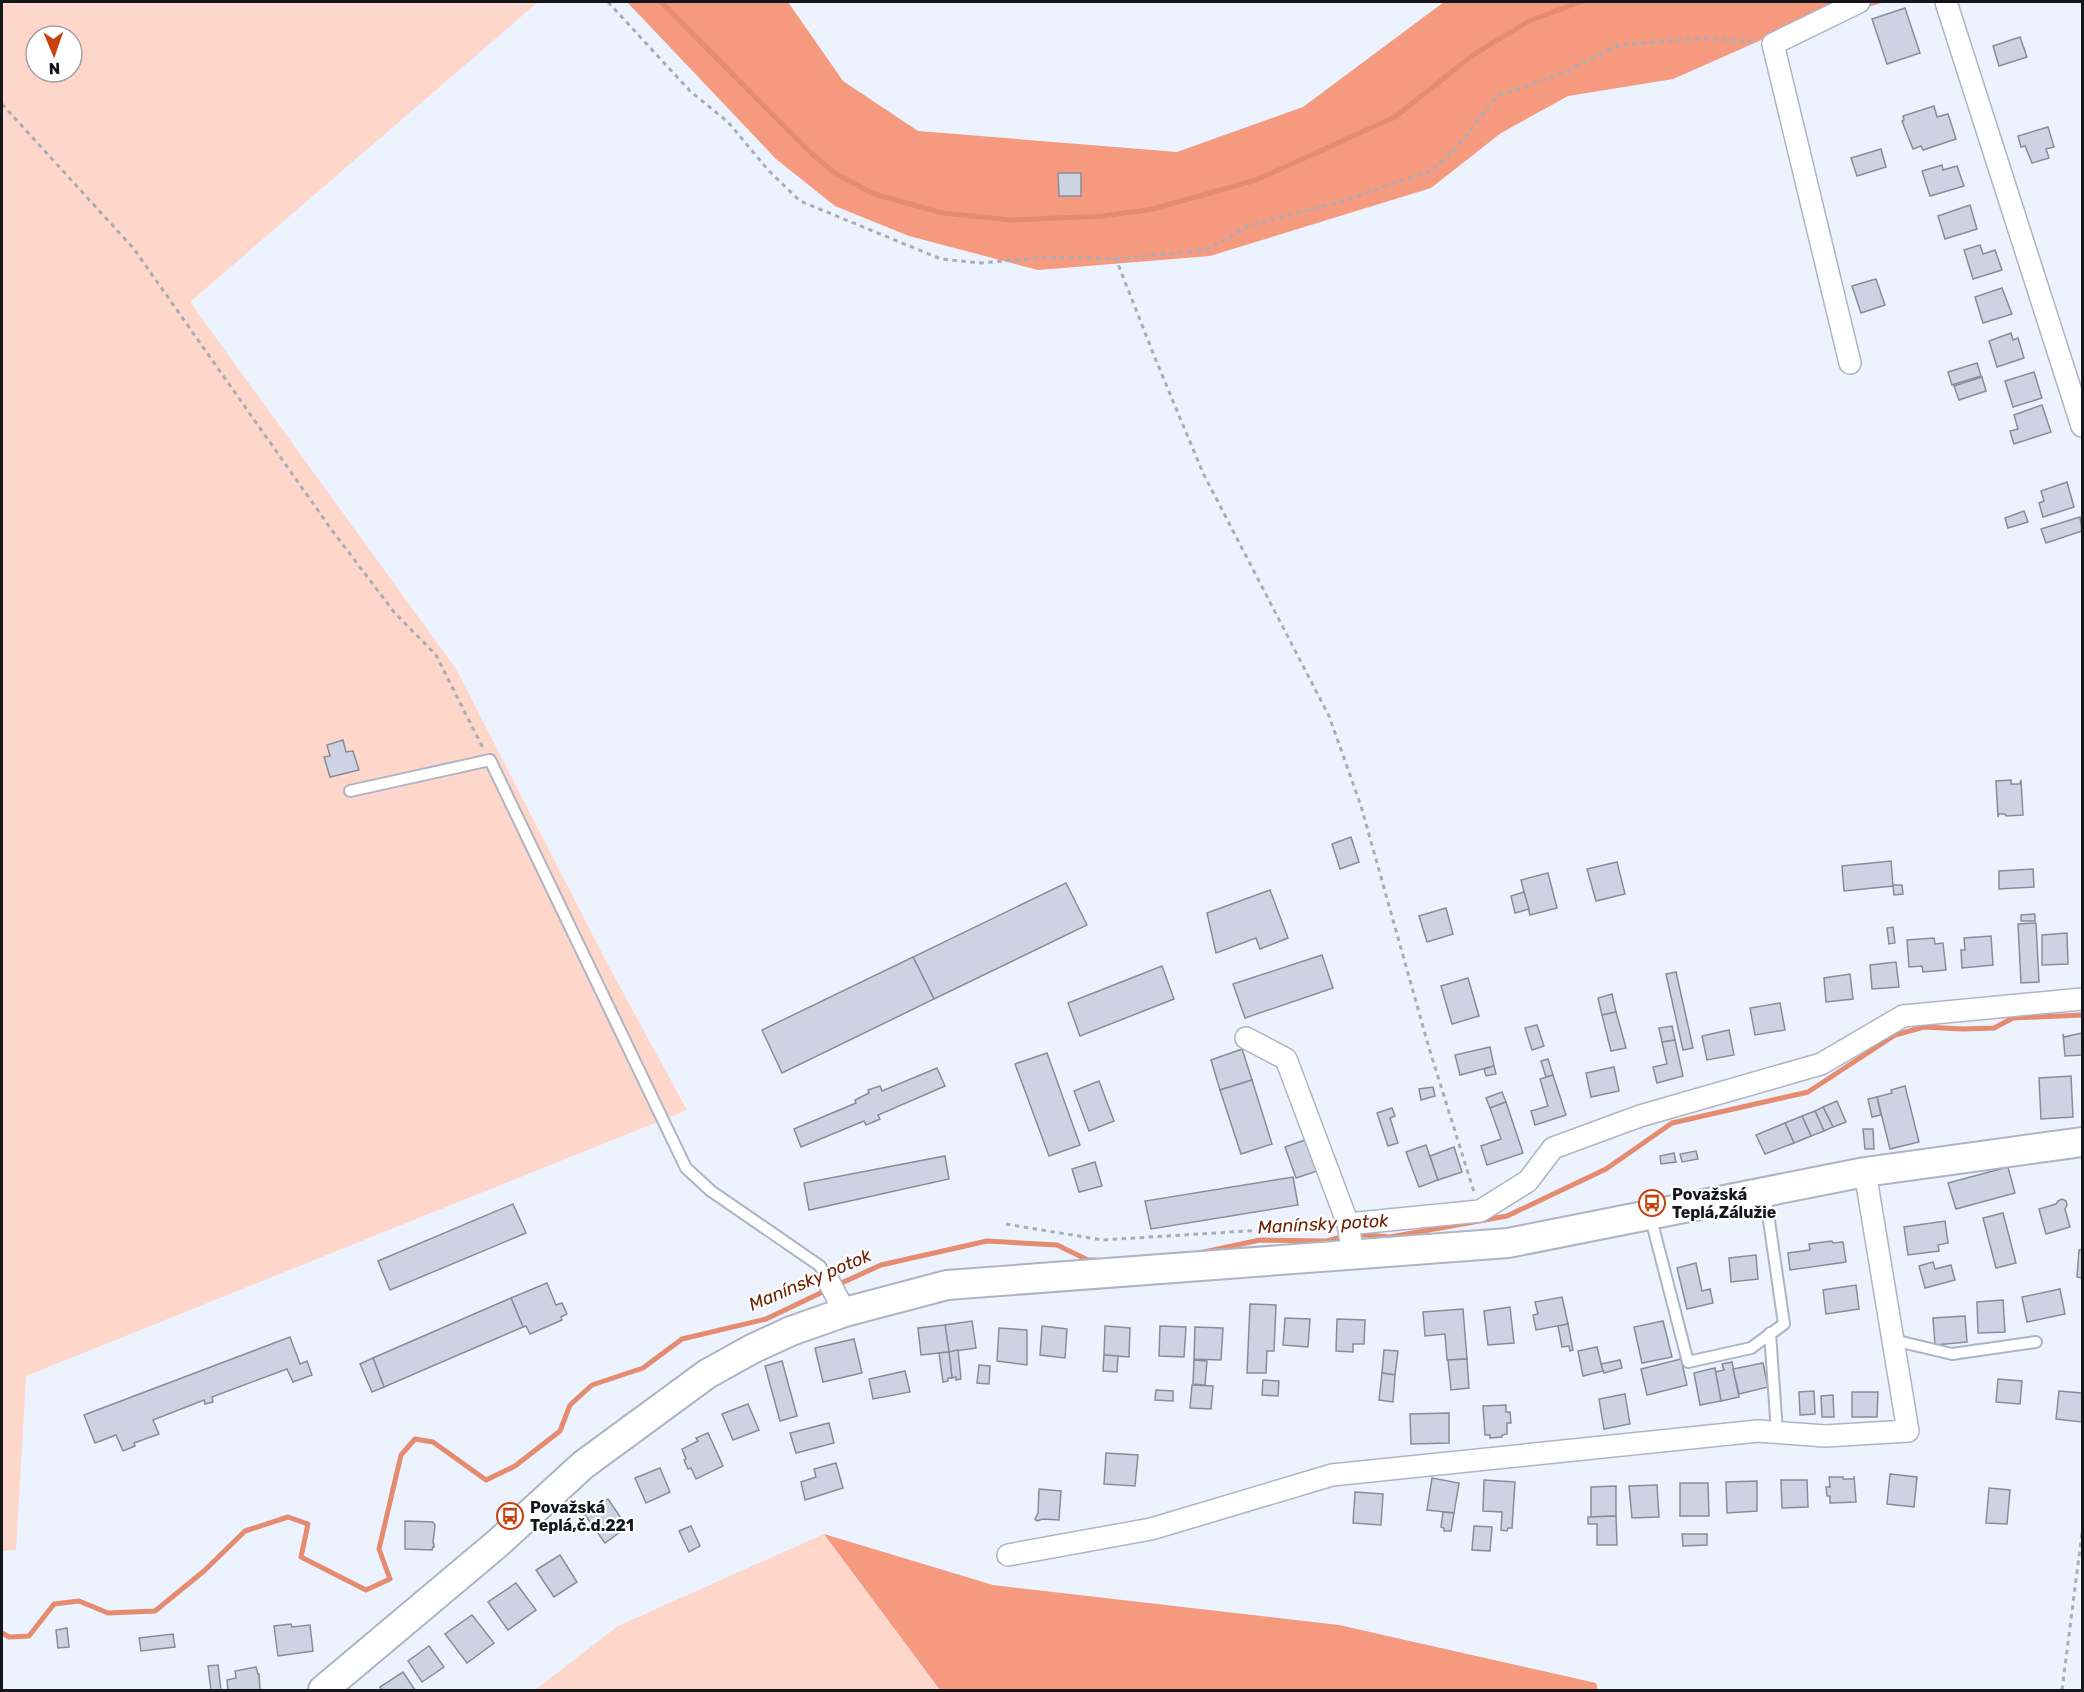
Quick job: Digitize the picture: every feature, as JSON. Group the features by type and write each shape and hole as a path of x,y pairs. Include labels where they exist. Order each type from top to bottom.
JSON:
{"street":[{"path":"1850,363 1773,44 1859,2"},
{"path":"1946,2 2082,426"},
{"path":"1348,1224 1480,1210 1528,1181 1553,1148 1640,1116 1821,1065 1903,1016 2082,999"},
{"path":"1246,1038 1286,1059 1348,1224 1353,1256"},
{"path":"323,1690 498,1543 583,1465 699,1380 752,1349 792,1331 837,1296 947,1285 1508,1243 1865,1172 2082,1142"},
{"path":"1008,1555 1151,1529 1332,1475 1758,1431 1825,1436 1908,1431 1865,1172"}],"lane":[{"path":"350,791 490,760 686,1168 711,1191 820,1266 837,1296"},
{"path":"1650,1215 1688,1362 1751,1348 1784,1324 1765,1192"},
{"path":"1770,1333 1777,1432"},
{"path":"1893,1341 1952,1354 2036,1342"}],"path":[{"path":"608,2 690,91 728,122 769,171 800,201 941,259 981,263 1048,257 1116,259 1206,250 1248,226 1339,202 1431,171 1458,146 1497,96 1563,73 1619,45 1703,38 1773,44"},
{"path":"2,104 134,249 331,529 394,612 436,655 490,760"},
{"path":"1116,259 1203,473 1329,716 1361,806 1429,1048 1480,1210"},
{"path":"1006,1224 1102,1240 1348,1224"},
{"path":"2062,1690 2082,1533"}],"shaded area":[{"path":"2,2 538,2 190,302 456,669 608,965 687,1110 26,1376 16,1550 2,1551"},
{"path":"627,2 788,2 843,81 918,131 1177,152 1303,107 1444,2 1885,2 1775,34 1673,79 1568,96 1501,133 1431,188 1210,256 1038,270 909,236 835,206 776,159"},
{"path":"824,1534 940,1690 535,1690 618,1626"},
{"path":"824,1534 993,1585 1339,1625 1596,1683 1598,1690 940,1690"}],"building":[{"path":"1905,8 1920,53 1887,64 1872,19"},
{"path":"2020,37 2027,57 1999,66 1993,46"},
{"path":"1934,106 1937,117 1948,114 1956,139 1923,150 1921,146 1913,149 1902,121 1903,116"},
{"path":"2048,127 2054,147 2046,149 2049,158 2032,163 2025,146 2021,147 2018,136"},
{"path":"1881,149 1886,167 1857,176 1851,158"},
{"path":"1942,165 1943,170 1957,166 1964,186 1930,196 1922,171"},
{"path":"1058,173 1081,173 1081,196 1059,196"},
{"path":"1970,205 1977,229 1945,239 1938,216"},
{"path":"1980,245 1983,254 1995,250 2002,270 1973,279 1964,250"},
{"path":"1876,279 1885,305 1861,313 1852,286"},
{"path":"2002,288 2012,314 1983,323 1975,297"},
{"path":"2011,333 2013,340 2018,338 2024,358 1997,367 1989,341"},
{"path":"1977,363 1981,376 1952,385 1948,372"},
{"path":"2034,372 2042,398 2013,407 2005,381"},
{"path":"1982,377 1986,391 1959,400 1954,386"},
{"path":"2042,405 2051,432 2014,444 2010,431 2018,429 2014,415"},
{"path":"2067,482 2074,507 2043,517 2039,503 2044,501 2041,491"},
{"path":"2024,511 2028,522 2008,528 2005,518"},
{"path":"2080,517 2082,531 2046,543 2041,529"},
{"path":"343,740 346,752 353,751 359,770 330,777 324,757 330,756 327,745"},
{"path":"2011,780 2011,784 2020,784 2021,780 2023,815 1999,814 1998,817 1996,781"},
{"path":"1351,837 1359,862 1340,869 1332,844"},
{"path":"1891,861 1893,886 1844,891 1842,866"},
{"path":"1617,862 1625,894 1596,901 1587,869"},
{"path":"2033,869 2034,887 1999,889 1999,871"},
{"path":"1548,873 1557,908 1530,915 1521,880"},
{"path":"1066,883 1087,925 934,999 913,957"},
{"path":"1893,885 1902,885 1903,894 1894,895"},
{"path":"1270,890 1288,938 1260,949 1256,938 1216,953 1207,913"},
{"path":"1524,892 1529,909 1515,913 1511,896"},
{"path":"1446,908 1453,934 1427,942 1419,916"},
{"path":"2035,914 2035,921 2021,921 2021,915"},
{"path":"2036,923 2039,982 2021,983 2018,924"},
{"path":"1893,927 1895,943 1889,944 1887,928"},
{"path":"2067,933 2068,964 2042,965 2042,935"},
{"path":"1991,936 1993,965 1962,968 1961,950 1965,950 1964,938"},
{"path":"1934,938 1935,944 1943,943 1946,970 1923,972 1922,966 1909,967 1907,940"},
{"path":"1322,955 1333,988 1245,1018 1233,984"},
{"path":"913,957 934,999 782,1073 762,1030"},
{"path":"1896,962 1899,987 1872,989 1870,965"},
{"path":"1162,966 1174,999 1080,1036 1068,1003"},
{"path":"1676,972 1693,1048 1683,1050 1666,974"},
{"path":"1850,974 1853,999 1826,1002 1824,978"},
{"path":"1468,978 1479,1016 1452,1024 1441,986"},
{"path":"1612,994 1616,1012 1602,1015 1598,998"},
{"path":"1780,1003 1785,1030 1755,1035 1750,1008"},
{"path":"1616,1012 1626,1048 1611,1051 1602,1015"},
{"path":"1537,1025 1544,1046 1532,1050 1525,1028"},
{"path":"1672,1026 1675,1040 1662,1042 1659,1028"},
{"path":"1729,1030 1734,1055 1707,1060 1702,1036"},
{"path":"2082,1033 2082,1055 2065,1056 2063,1034 2064,1037"},
{"path":"1675,1040 1683,1076 1657,1083 1653,1067 1667,1064 1662,1042"},
{"path":"1490,1047 1494,1066 1460,1075 1455,1055"},
{"path":"1242,1049 1252,1080 1220,1090 1211,1060"},
{"path":"1047,1053 1080,1145 1049,1156 1015,1064"},
{"path":"1548,1059 1553,1075 1546,1077 1541,1061"},
{"path":"1494,1066 1496,1074 1486,1076 1484,1069"},
{"path":"1614,1067 1619,1091 1591,1097 1586,1073"},
{"path":"937,1068 945,1086 878,1115 880,1119 866,1125 864,1121 801,1147 794,1129 856,1103 855,1100 869,1093 868,1090 880,1086 882,1091"},
{"path":"1553,1075 1566,1115 1535,1125 1531,1111 1548,1106 1540,1079"},
{"path":"2071,1076 2073,1117 2041,1119 2039,1078"},
{"path":"1252,1080 1272,1144 1241,1154 1220,1090"},
{"path":"1099,1081 1114,1121 1089,1131 1074,1091"},
{"path":"1905,1086 1919,1142 1890,1149 1877,1097"},
{"path":"1433,1087 1435,1096 1421,1100 1419,1089"},
{"path":"1502,1092 1506,1102 1490,1108 1486,1098"},
{"path":"1877,1097 1881,1115 1872,1117 1868,1099"},
{"path":"1837,1101 1846,1122 1833,1127 1823,1107"},
{"path":"1506,1102 1523,1153 1487,1165 1481,1146 1501,1139 1490,1108"},
{"path":"1823,1107 1833,1127 1824,1131 1815,1111"},
{"path":"1392,1108 1395,1116 1390,1118 1398,1143 1388,1146 1377,1113"},
{"path":"1815,1111 1824,1131 1811,1136 1802,1116"},
{"path":"1802,1116 1811,1136 1794,1143 1785,1123"},
{"path":"1785,1123 1794,1143 1765,1154 1756,1135"},
{"path":"1863,1129 1873,1129 1874,1149 1865,1149"},
{"path":"1311,1138 1323,1169 1296,1178 1285,1147"},
{"path":"1426,1145 1438,1180 1419,1187 1406,1152"},
{"path":"1454,1147 1462,1172 1438,1180 1430,1156"},
{"path":"1696,1151 1698,1159 1682,1162 1680,1154"},
{"path":"1674,1153 1676,1162 1661,1164 1660,1156"},
{"path":"945,1156 949,1179 809,1210 804,1183"},
{"path":"1095,1162 1102,1186 1079,1192 1072,1169"},
{"path":"2008,1167 2015,1193 1956,1209 1948,1183"},
{"path":"1293,1177 1298,1205 1151,1229 1145,1201"},
{"path":"2062,1199 2066,1201 2065,1209 2070,1227 2046,1234 2039,1209 2056,1204"},
{"path":"513,1204 526,1233 390,1290 378,1261"},
{"path":"2003,1213 2016,1263 1996,1268 1983,1218"},
{"path":"1945,1221 1948,1243 1938,1245 1939,1251 1908,1255 1904,1227"},
{"path":"1832,1241 1833,1243 1843,1242 1846,1262 1790,1270 1788,1253 1810,1250 1809,1244"},
{"path":"2079,1250 2082,1250 2082,1278 2077,1277"},
{"path":"1756,1255 1758,1279 1731,1282 1729,1258"},
{"path":"1933,1262 1935,1269 1951,1265 1955,1280 1925,1288 1919,1266"},
{"path":"1696,1263 1702,1291 1710,1289 1713,1303 1687,1309 1677,1268"},
{"path":"547,1283 556,1305 562,1303 567,1314 561,1317 562,1320 530,1334 526,1326 523,1327 511,1298"},
{"path":"1856,1285 1859,1309 1826,1314 1823,1290"},
{"path":"2060,1289 2065,1314 2027,1322 2022,1297"},
{"path":"1562,1297 1568,1324 1536,1330 1533,1315 1538,1314 1535,1302"},
{"path":"511,1298 523,1327 384,1387 373,1358"},
{"path":"2003,1300 2005,1332 1978,1333 1977,1302"},
{"path":"1250,1304 1276,1305 1274,1351 1267,1351 1266,1373 1247,1373"},
{"path":"1510,1307 1514,1343 1488,1345 1484,1311"},
{"path":"1463,1309 1467,1359 1447,1360 1445,1334 1425,1336 1423,1312"},
{"path":"1965,1316 1967,1342 1935,1345 1933,1318"},
{"path":"1285,1318 1310,1319 1308,1347 1283,1345"},
{"path":"1337,1319 1365,1320 1364,1344 1353,1344 1353,1352 1336,1351"},
{"path":"972,1321 976,1348 949,1352 945,1325"},
{"path":"1663,1321 1672,1357 1642,1363 1634,1327"},
{"path":"1568,1324 1573,1350 1570,1351 1569,1346 1562,1347 1558,1326"},
{"path":"945,1325 949,1352 921,1355 918,1328"},
{"path":"1042,1326 1067,1329 1065,1358 1040,1355"},
{"path":"1105,1326 1130,1328 1129,1357 1104,1355"},
{"path":"1160,1326 1186,1327 1184,1357 1159,1356"},
{"path":"1195,1327 1223,1328 1221,1360 1194,1359"},
{"path":"999,1328 1027,1330 1027,1365 997,1361"},
{"path":"290,1337 300,1364 307,1361 312,1375 293,1382 287,1369 212,1397 213,1402 205,1404 204,1400 153,1420 159,1434 134,1443 135,1446 123,1451 116,1435 95,1443 84,1415"},
{"path":"854,1339 862,1373 823,1382 815,1348"},
{"path":"1597,1347 1603,1371 1583,1376 1578,1351"},
{"path":"958,1350 961,1379 956,1380 956,1377 952,1378 949,1352"},
{"path":"1384,1350 1398,1351 1395,1375 1382,1373"},
{"path":"949,1352 952,1378 943,1382 939,1353"},
{"path":"1104,1355 1118,1356 1117,1372 1103,1371"},
{"path":"373,1358 384,1387 372,1392 360,1364"},
{"path":"1467,1359 1469,1388 1451,1390 1448,1360"},
{"path":"1681,1359 1687,1385 1647,1395 1641,1369"},
{"path":"1194,1360 1207,1361 1205,1385 1193,1384"},
{"path":"1620,1360 1622,1368 1604,1373 1601,1364"},
{"path":"782,1361 797,1416 780,1421 765,1366"},
{"path":"1732,1362 1739,1397 1721,1401 1715,1372 1724,1370 1722,1364"},
{"path":"1763,1363 1768,1387 1739,1394 1733,1369"},
{"path":"979,1365 990,1366 989,1384 977,1383"},
{"path":"1715,1368 1721,1401 1700,1405 1694,1373"},
{"path":"905,1371 910,1392 873,1399 869,1379"},
{"path":"1382,1373 1395,1375 1393,1402 1379,1400"},
{"path":"1998,1379 2022,1381 2020,1404 1996,1402"},
{"path":"1263,1380 1279,1381 1278,1396 1262,1395"},
{"path":"1192,1385 1213,1386 1211,1409 1190,1408"},
{"path":"1156,1390 1173,1391 1173,1401 1155,1400"},
{"path":"1814,1391 1815,1414 1800,1415 1799,1392"},
{"path":"2059,1391 2082,1393 2082,1422 2056,1419"},
{"path":"1852,1392 1878,1392 1877,1417 1852,1417"},
{"path":"1625,1394 1630,1424 1604,1429 1599,1399"},
{"path":"1833,1395 1834,1417 1822,1417 1821,1396"},
{"path":"748,1404 759,1430 733,1440 722,1414"},
{"path":"1506,1405 1506,1412 1510,1412 1511,1423 1507,1423 1507,1434 1490,1438 1490,1435 1485,1435 1483,1406"},
{"path":"1449,1413 1449,1443 1411,1444 1410,1414"},
{"path":"829,1423 834,1443 796,1453 790,1433"},
{"path":"708,1433 723,1466 696,1479 691,1468 688,1469 682,1449 698,1441 696,1438"},
{"path":"1106,1453 1138,1455 1135,1486 1104,1484"},
{"path":"836,1463 843,1488 805,1500 801,1482 816,1477 814,1469"},
{"path":"660,1468 670,1492 646,1503 635,1478"},
{"path":"1890,1474 1917,1477 1914,1507 1887,1504"},
{"path":"1854,1476 1856,1502 1830,1503 1826,1487 1830,1487 1829,1477 1854,1479"},
{"path":"1432,1478 1459,1483 1454,1513 1427,1510"},
{"path":"1484,1480 1515,1482 1512,1528 1508,1528 1507,1531 1501,1530 1502,1512 1483,1511"},
{"path":"1781,1480 1807,1480 1808,1507 1782,1508"},
{"path":"1757,1481 1757,1511 1727,1513 1726,1482"},
{"path":"1680,1483 1708,1483 1709,1516 1680,1516"},
{"path":"1657,1485 1659,1517 1632,1518 1629,1486"},
{"path":"1616,1486 1616,1516 1591,1517 1591,1487"},
{"path":"1989,1488 2010,1490 2007,1524 1986,1523"},
{"path":"1039,1489 1061,1491 1059,1520 1037,1521 1035,1519 1038,1513"},
{"path":"1355,1492 1383,1494 1381,1525 1353,1523"},
{"path":"608,1499 627,1527 605,1543 585,1515"},
{"path":"1443,1512 1454,1513 1451,1531 1444,1531 1441,1527"},
{"path":"1616,1516 1617,1545 1597,1545 1597,1524 1588,1524 1588,1517"},
{"path":"405,1521 433,1522 435,1525 432,1550 405,1549"},
{"path":"691,1526 700,1546 689,1552 679,1531"},
{"path":"1474,1526 1492,1527 1490,1551 1472,1550"},
{"path":"1682,1534 1707,1534 1707,1545 1683,1546"},
{"path":"560,1555 577,1582 554,1597 536,1570"},
{"path":"516,1583 536,1610 508,1630 488,1602"},
{"path":"472,1615 494,1643 467,1663 445,1634"},
{"path":"291,1624 292,1627 310,1625 313,1651 278,1656 274,1626"},
{"path":"67,1628 69,1647 58,1648 56,1630"},
{"path":"173,1634 175,1647 141,1651 139,1638"},
{"path":"429,1646 444,1667 422,1682 408,1661"},
{"path":"218,1665 221,1690 211,1690 208,1666"},
{"path":"256,1667 260,1690 228,1690 227,1680 236,1678 235,1671"},
{"path":"403,1672 415,1690 382,1690 380,1687"}],"waterway":[{"path":"661,2 811,153 836,174 874,194 943,213 1011,220 1104,216 1153,209 1256,180 1395,117 1473,55 1529,21 1580,2"},
{"name":"Manínsky potok","path":"1355,1234 1390,1237 1507,1216 1606,1169 1672,1123 1808,1092 1895,1035 1924,1027 1994,1028 2013,1018 2082,1015"},
{"name":"Manínsky potok","path":"1204,1252 1260,1240 1327,1241 1346,1236"},
{"name":"Manínsky potok","path":"837,1285 881,1265 987,1241 1057,1245 1088,1260 1096,1260"},
{"name":"Manínsky potok","path":"2,1633 9,1637 29,1636 54,1604 79,1601 108,1613 155,1611 204,1571 245,1531 288,1517 308,1524 301,1557 366,1590 390,1579 379,1549 401,1455 415,1439 433,1442 486,1480 515,1466 560,1431 570,1405 592,1385 643,1368 682,1339 766,1319 829,1289"}],"place":[{"name":"Považská Teplá,Zálužie","path":"1652,1203"},
{"name":"Považská Teplá,č.d.221","path":"510,1516"}]}
